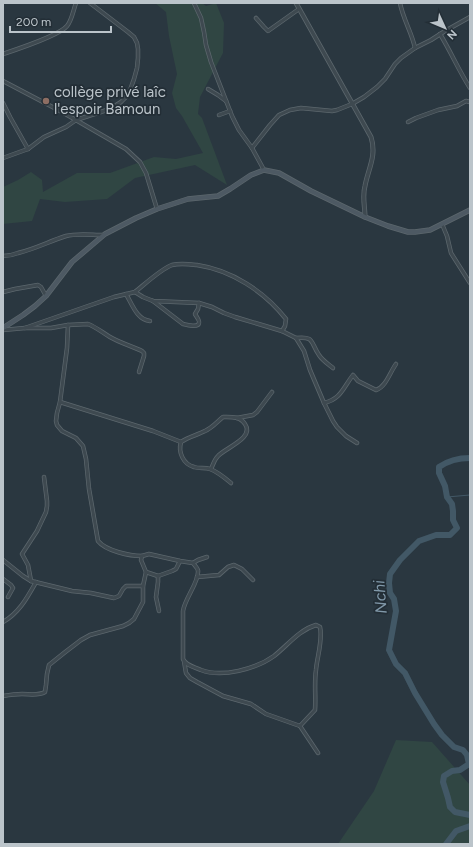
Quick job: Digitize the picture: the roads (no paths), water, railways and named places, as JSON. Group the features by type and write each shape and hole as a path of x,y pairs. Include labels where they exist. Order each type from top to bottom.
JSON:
{"main road":[{"path":"3,329 29,311 46,296 72,262 105,234 157,209 188,199 218,196 251,175 264,170 279,173 311,191 366,217 408,232 430,230 470,210"}],"street":[{"path":"3,54 60,32 69,22 76,3"},
{"path":"3,158 28,149 44,137 76,120 110,109 121,102 129,93 137,68 138,49 134,37 90,3"},
{"path":"194,3 201,18 211,62 236,125 252,148 264,170"},
{"path":"296,3 371,137 374,147 364,188 366,217"},
{"path":"400,3 401,10 415,48"},
{"path":"256,18 264,28 268,30 299,9"},
{"path":"252,148 279,115 301,108 332,111 352,104 377,87 401,58 415,48 470,17"},
{"path":"440,34 470,88"},
{"path":"3,81 126,149 140,162 146,173 157,209"},
{"path":"208,89 227,102"},
{"path":"408,122 438,110 455,107 466,101 470,102"},
{"path":"3,103 28,149"},
{"path":"218,115 230,110"},
{"path":"442,224 447,236 451,253 470,283"},
{"path":"3,256 27,251 73,234 105,234"},
{"path":"25,328 114,297 135,292 162,270 171,265 188,264 208,266 238,278 272,303 286,319 285,326 282,331"},
{"path":"3,292 38,285 41,287 46,296"},
{"path":"135,292 153,301 183,324 189,326 199,324 195,314 199,303"},
{"path":"126,294 138,315 145,321 150,321"},
{"path":"153,301 199,303 235,317 282,331 296,338 308,338 312,341 319,356 333,368"},
{"path":"3,329 51,328 88,324 112,339 142,351 144,356 139,372"},
{"path":"68,325 67,348 60,402 56,417 57,425 62,431 76,438 83,446 98,541 106,548 128,555 142,556 146,554 153,554 193,563 207,557"},
{"path":"296,338 304,351 310,370 324,403 338,427 346,436 357,443"},
{"path":"324,403 330,402 338,397 353,375 358,380 376,390 381,388 396,364"},
{"path":"231,483 210,469 192,467 180,452 181,442 185,439 205,432 223,417 237,418 252,415 257,412 272,392"},
{"path":"60,402 153,431 181,442"},
{"path":"210,469 221,452 235,444 246,435 247,427 245,423 237,418"},
{"path":"31,581 28,565 22,554 46,512 47,501 44,477"},
{"path":"3,696 21,694 37,695 45,692 49,665 81,640 90,635 122,626 134,619 143,602 143,586 146,572 141,560 142,556"},
{"path":"3,560 31,581 72,591 114,598 119,596 126,586 143,586"},
{"path":"146,572 158,576 176,569 180,561"},
{"path":"193,563 198,570 197,577 184,605 184,661 186,672 190,678 223,696 252,704 266,714 300,726 318,752"},
{"path":"197,577 219,575 228,566 234,565 242,569 253,580"},
{"path":"158,576 156,598 159,611"},
{"path":"3,579 12,586 12,590 8,597"},
{"path":"3,622 16,613 24,603 36,582"},
{"path":"184,661 191,666 210,672 224,674 238,671 261,664 275,655 302,632 314,626 320,627 320,647 316,670 315,710 300,726"}],"waterway":[{"name":"Nchi","path":"470,458 454,460 439,467 439,473 445,486 447,497 452,504 453,520 457,528 450,535 436,535 419,541 400,560 390,574 389,583 390,593 394,599 396,611 389,650 396,664 405,673 415,693 442,735 454,747 463,750 467,755 469,764 460,770 452,771 444,776 443,782 450,807 455,812 470,815"},
{"path":"447,497 470,495"},
{"name":"Nchi","path":"446,844 456,831 470,826"}],"place":[{"name":"collège privé laîc l'espoir Bamoun","path":"46,101"}]}
